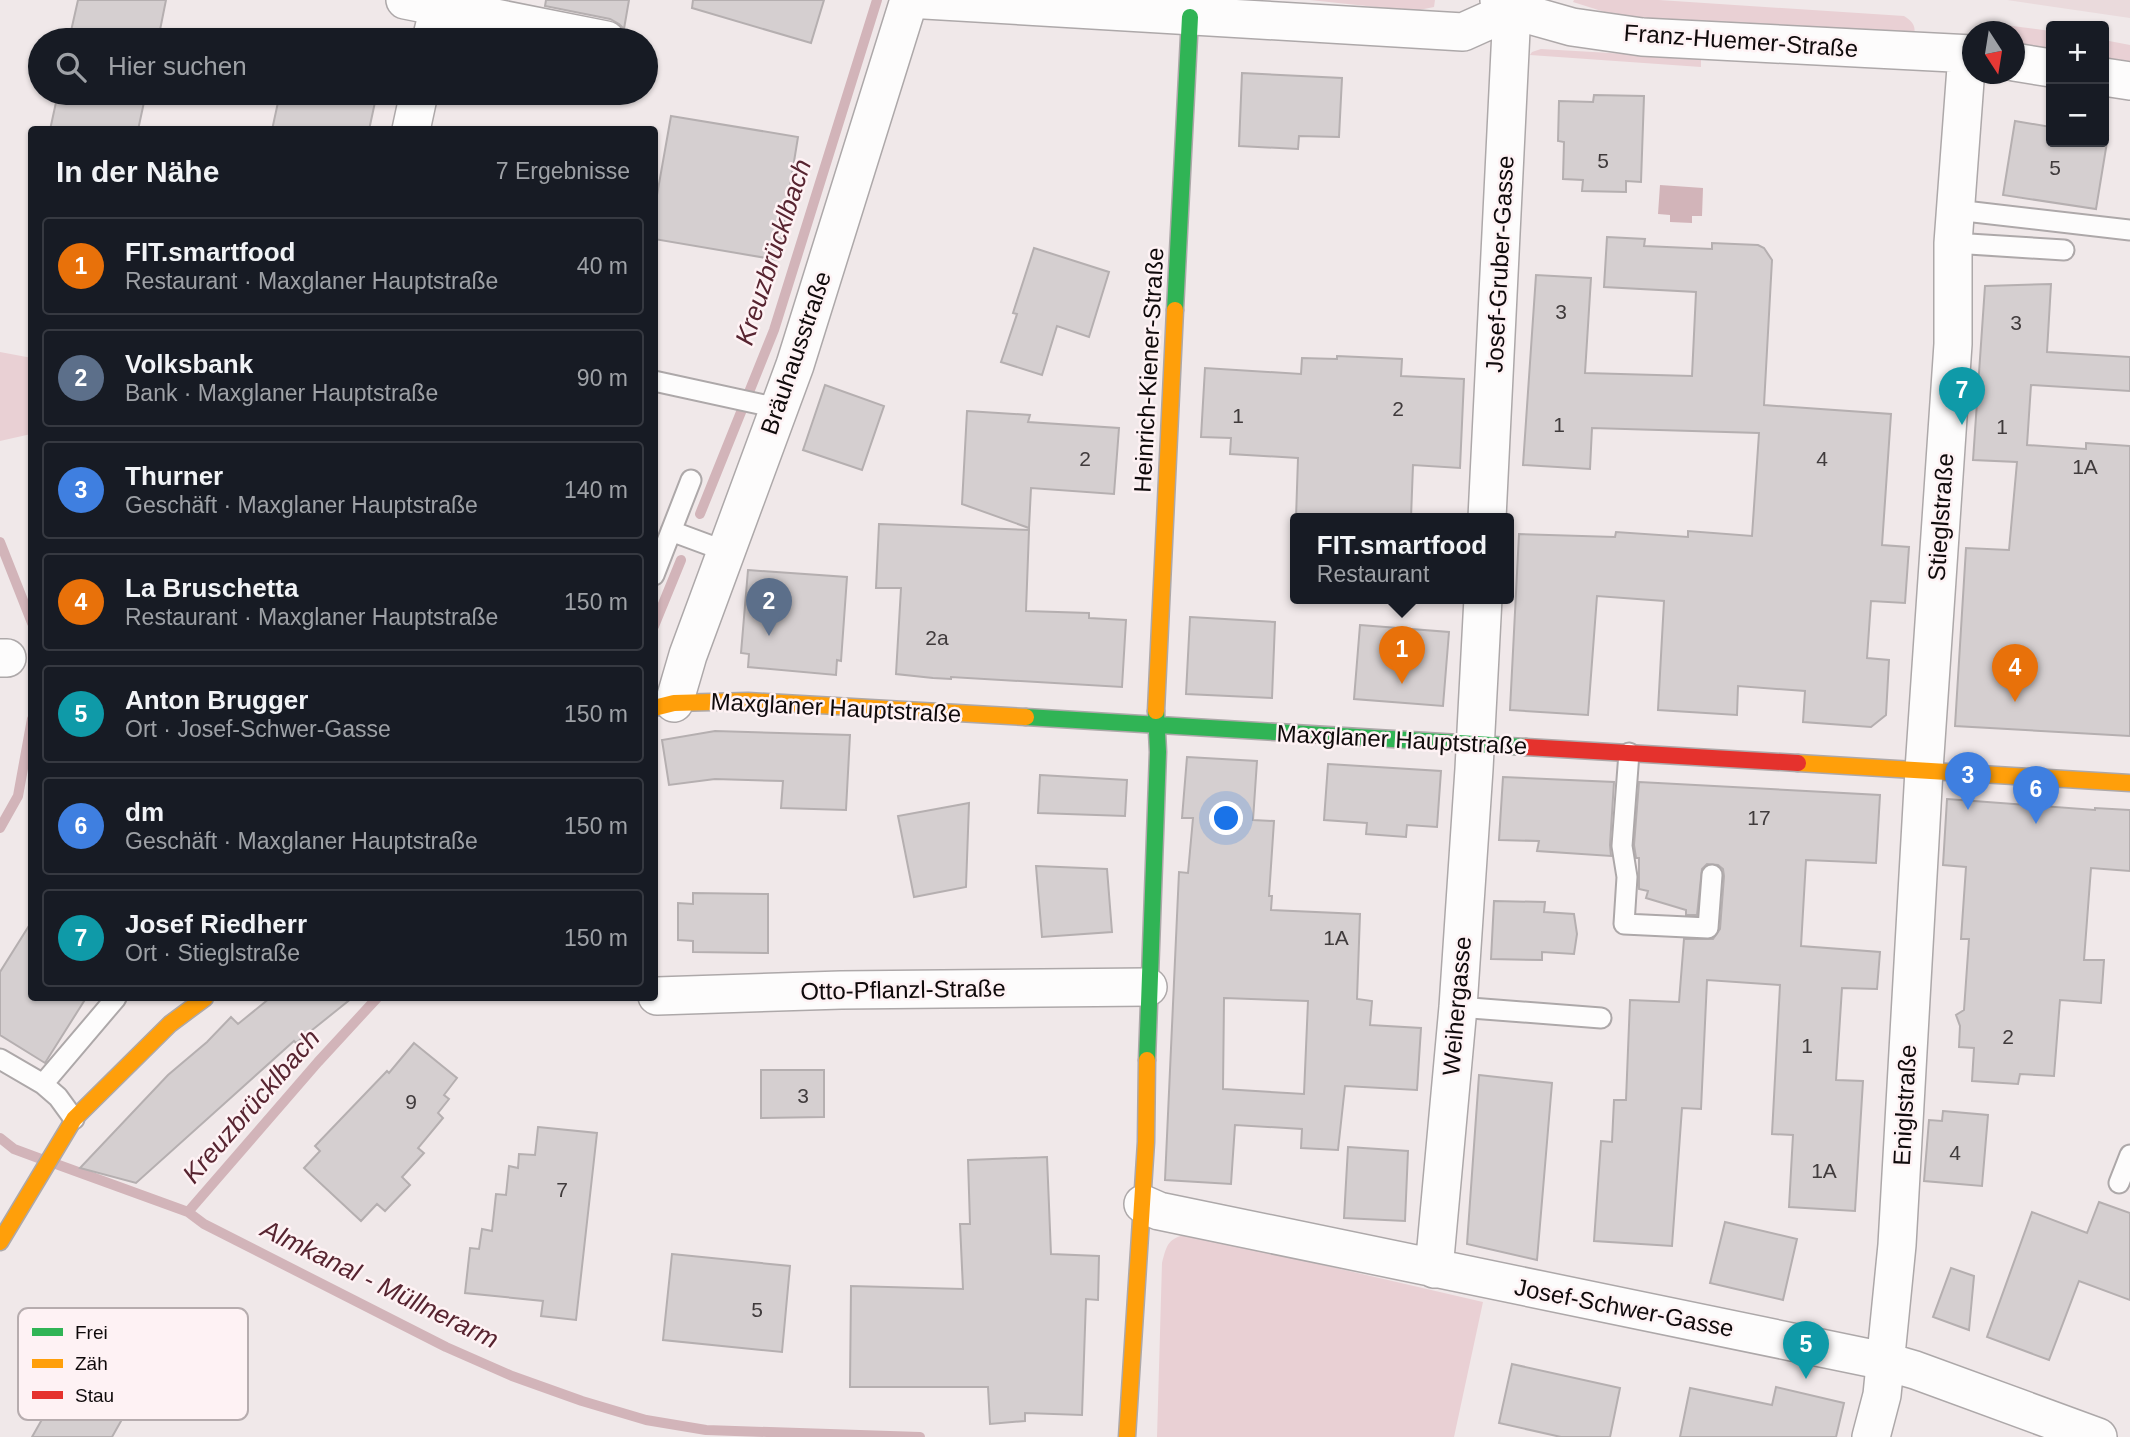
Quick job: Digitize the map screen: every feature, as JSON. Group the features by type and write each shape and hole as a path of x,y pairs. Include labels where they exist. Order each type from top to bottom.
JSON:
{"street":[{"name":"Bräuhausstraße","path":"664,706 688,655 725,551 757,403 795,365 909,0"},
{"path":"925,0 1463,32 1505,5"},
{"name":"Franz-Huemer-Straße","path":"1505,5 1572,27 1642,37 1962,54"},
{"name":"Josef-Gruber-Gasse","path":"1487,513 1505,5"},
{"path":"425,16 516,28"},
{"name":"Heinrich-Kiener-Straße","path":"1156,725 1190,17"},
{"path":"2025,64 2046,67"},
{"path":"2109,78 2130,81"},
{"name":"Stieglstraße","path":"1924,770 1953,344 1954,227 1967,84"},
{"path":"412,126 416,105"},
{"path":"1476,744 1483,604"},
{"name":"Maxglaner Hauptstraße","path":"664,706 748,701 2130,783"},
{"path":"1127,1437 1143,1204 1148,987 1158,752 1156,725"},
{"name":"Weihergasse","path":"1434,1269 1458,1007 1476,744"},
{"name":"Eniglstraße","path":"1871,1437 1882,1395 1897,1245 1924,770"},
{"name":"Otto-Pflanzl-Straße","path":"658,996 841,990 1148,987"},
{"path":"0,1242 74,1119 170,1024 201,1001"},
{"name":"Josef-Schwer-Gasse","path":"1143,1204 1159,1211 1884,1361 2098,1437"}],"lane":[{"path":"1954,227 2130,230"},
{"path":"1954,227 2064,250"},
{"path":"658,382 757,403"},
{"path":"658,565 691,480"},
{"path":"671,531 725,551"},
{"path":"1629,753 1622,846 1627,877 1624,924 1708,928 1712,875"},
{"path":"43,1084 113,1001"},
{"path":"1458,1007 1601,1018"},
{"path":"0,1059 43,1084 58,1097 74,1119"},
{"path":"2119,1183 2130,1155"}],"shaded area":[{"path":"1310,0 1435,0 1434,7 1414,11"},
{"path":"1659,0 1904,16 1910,20 1915,34 1914,38 1651,22 1611,14 1573,2"},
{"path":"2007,0 2130,0 2130,18"},
{"path":"2025,28 2046,30 2046,50 2025,47"},
{"path":"2109,41 2130,45 2130,63 2109,60"},
{"path":"1541,49 1697,58 1701,60 1701,67 1530,55"},
{"path":"1660,185 1703,188 1702,216 1692,216 1692,223 1670,222 1670,215 1658,214"},
{"path":"0,352 28,357 28,435 0,441"},
{"path":"1189,1234 1483,1302 1454,1437 1157,1437 1162,1263 1170,1243"}],"building":[{"path":"78,0 166,0 160,28 72,28"},
{"path":"546,0 629,0 624,28 610,19 545,6"},
{"path":"693,0 824,0 811,43 692,8"},
{"path":"1242,73 1342,78 1339,137 1299,136 1298,149 1239,146"},
{"path":"1594,95 1644,96 1641,182 1626,181 1626,192 1582,191 1583,180 1563,179 1564,142 1558,141 1559,101 1593,102"},
{"path":"55,105 143,105 139,126 51,126"},
{"path":"277,105 374,105 370,126 273,126"},
{"path":"671,116 798,137 778,260 658,240 658,189"},
{"path":"2015,121 2046,126 2046,147 2106,147 2096,209 2003,195"},
{"path":"1607,237 1645,239 1644,246 1712,249 1712,243 1758,245 1764,248 1772,260 1764,405 1891,414 1882,545 1909,547 1905,603 1871,601 1867,658 1889,660 1886,715 1871,727 1803,722 1805,691 1738,686 1737,715 1658,710 1664,601 1597,596 1588,715 1510,710 1519,534 1615,537 1616,532 1688,537 1688,531 1752,536 1759,433 1592,428 1590,469 1523,465 1536,275 1591,278 1585,373 1692,376 1696,292 1604,287"},
{"path":"1034,248 1109,272 1089,337 1057,326 1042,375 1001,362"},
{"path":"2051,284 2047,352 2130,357 2130,391 2031,385 2027,445 2086,449 2086,443 2130,446 2130,736 1955,726 1966,548 2009,550 2017,462 1973,460 1985,286"},
{"path":"1337,356 1402,359 1401,376 1464,379 1460,468 1413,465 1411,513 1296,513 1298,458 1230,454 1231,438 1201,437 1205,368 1301,374 1302,358 1337,359"},
{"path":"825,385 884,406 862,470 803,450"},
{"path":"967,411 1030,415 1028,422 1119,428 1114,494 1031,488 1029,528 962,504"},
{"path":"879,524 1029,530 1026,611 1089,613 1089,618 1126,620 1122,687 896,674 901,588 876,588"},
{"path":"748,570 847,577 841,661 837,660 836,675 748,667 749,654 741,653"},
{"path":"1190,617 1275,622 1272,698 1186,694"},
{"path":"1360,625 1449,632 1443,706 1354,699"},
{"path":"715,731 850,735 846,810 781,808 783,781 715,779 669,785 662,740"},
{"path":"1187,757 1257,761 1253,820 1274,821 1269,896 1272,896 1271,910 1360,914 1357,999 1372,1001 1370,1025 1421,1028 1417,1090 1345,1086 1338,1150 1301,1148 1302,1129 1235,1125 1231,1184 1165,1180 1179,872 1188,873 1193,818 1182,818","holes":["1224,998 1308,1001 1304,1094 1223,1089"]},
{"path":"1328,764 1441,771 1437,827 1407,825 1406,837 1366,834 1367,823 1324,820"},
{"path":"1040,775 1127,780 1125,816 1038,813"},
{"path":"1503,777 1614,782 1611,856 1537,851 1539,841 1499,840"},
{"path":"1639,782 1880,795 1876,863 1806,860 1801,946 1880,952 1877,989 1842,988 1836,1080 1863,1081 1855,1211 1789,1207 1793,1135 1772,1134 1780,985 1707,980 1701,1109 1682,1108 1672,1246 1594,1241 1601,1141 1612,1142 1614,1100 1626,1100 1630,1000 1679,1002 1684,939 1713,939 1720,929 1724,876 1723,869 1718,865 1707,864 1702,869 1697,915 1686,915 1686,910 1646,898 1648,891 1639,889 1639,858 1636,858 1634,845"},
{"path":"1947,799 2095,810 2130,810 2130,871 2091,868 2084,960 2104,960 2101,1003 2060,1000 2054,1076 2020,1074 2018,1084 1972,1081 1974,1048 1959,1047 1960,1026 1956,1015 1964,1010 1969,939 1961,939 1966,867 1943,865"},
{"path":"969,803 966,887 914,897 898,816"},
{"path":"1036,866 1107,869 1112,932 1042,937"},
{"path":"693,893 768,894 768,953 693,952 693,941 678,940 678,903 693,904"},
{"path":"1494,901 1545,902 1544,912 1574,914 1577,934 1574,954 1542,952 1542,960 1491,959"},
{"path":"28,927 28,1001 84,1001 45,1063 0,1035 0,972"},
{"path":"266,1001 348,1001 296,1043 294,1041 136,1183 80,1168 168,1075 207,1042 231,1017 238,1024"},
{"path":"414,1043 457,1078 444,1095 449,1099 438,1113 443,1118 418,1148 424,1153 402,1177 410,1185 385,1211 377,1204 361,1221 304,1168 320,1151 315,1146 387,1071 389,1073"},
{"path":"761,1070 824,1070 824,1117 761,1118"},
{"path":"1479,1075 1552,1083 1537,1260 1467,1244"},
{"path":"1943,1111 1988,1115 1982,1186 1924,1181 1929,1120 1942,1121"},
{"path":"538,1127 597,1133 576,1320 541,1316 543,1301 465,1293 470,1248 479,1249 482,1229 492,1231 496,1194 506,1195 509,1166 518,1168 519,1154 535,1155"},
{"path":"1348,1147 1408,1151 1405,1221 1344,1218"},
{"path":"1047,1157 1051,1254 1099,1256 1098,1300 1086,1299 1082,1415 1025,1413 1025,1421 990,1424 988,1387 850,1387 851,1286 963,1289 960,1224 970,1224 968,1160"},
{"path":"2099,1202 2130,1213 2130,1300 2079,1281 2049,1360 1987,1337 2032,1212 2087,1233"},
{"path":"1725,1222 1797,1239 1783,1300 1710,1283"},
{"path":"672,1254 790,1266 782,1352 663,1340"},
{"path":"1951,1268 1974,1276 1969,1330 1933,1317"},
{"path":"1512,1364 1620,1388 1610,1437 1561,1437 1499,1423"},
{"path":"1776,1387 1844,1403 1836,1437 1680,1437 1690,1388 1772,1405"},
{"path":"42,1420 122,1420 112,1437 32,1437"}],"waterway":[{"name":"Kreuzbrücklbach","path":"700,514 774,330 877,0"},
{"name":"Almkanal - Müllnerarm","path":"0,542 28,613"},
{"name":"Kreuzbrücklbach","path":"658,616 681,560"},
{"name":"Almkanal - Müllnerarm","path":"0,828 18,796 28,741"},
{"name":"Kreuzbrücklbach","path":"188,1212 374,1001"},
{"name":"Almkanal - Müllnerarm","path":"0,1138 14,1149 41,1159"},
{"name":"Almkanal - Müllnerarm","path":"56,1164 188,1212 204,1224 446,1347 512,1376 582,1401 646,1420 706,1430 920,1437"}],"traffic: fast":[{"path":"1175,310 1190,17"},
{"path":"1147,1060 1158,752 1156,711"},
{"path":"1026,717 1526,747"}],"traffic: slow":[{"path":"1156,711 1175,310"},
{"path":"658,707 674,703 748,701 1026,717"},
{"path":"1798,763 2130,783"},
{"path":"0,1242 74,1119 170,1024 201,1001"},
{"path":"1127,1437 1146,1142 1147,1060"}],"traffic: jam":[{"path":"1526,747 1798,763"}],"place":[{"name":"Josef Riedherr","path":"1962,425"},
{"name":"Volksbank","path":"769,636"},
{"name":"FIT.smartfood","path":"1402,684"},
{"name":"La Bruschetta","path":"2015,702"},
{"name":"Thurner","path":"1968,810"},
{"name":"dm","path":"2036,824"},
{"name":"Anton Brugger","path":"1806,1379"}]}
